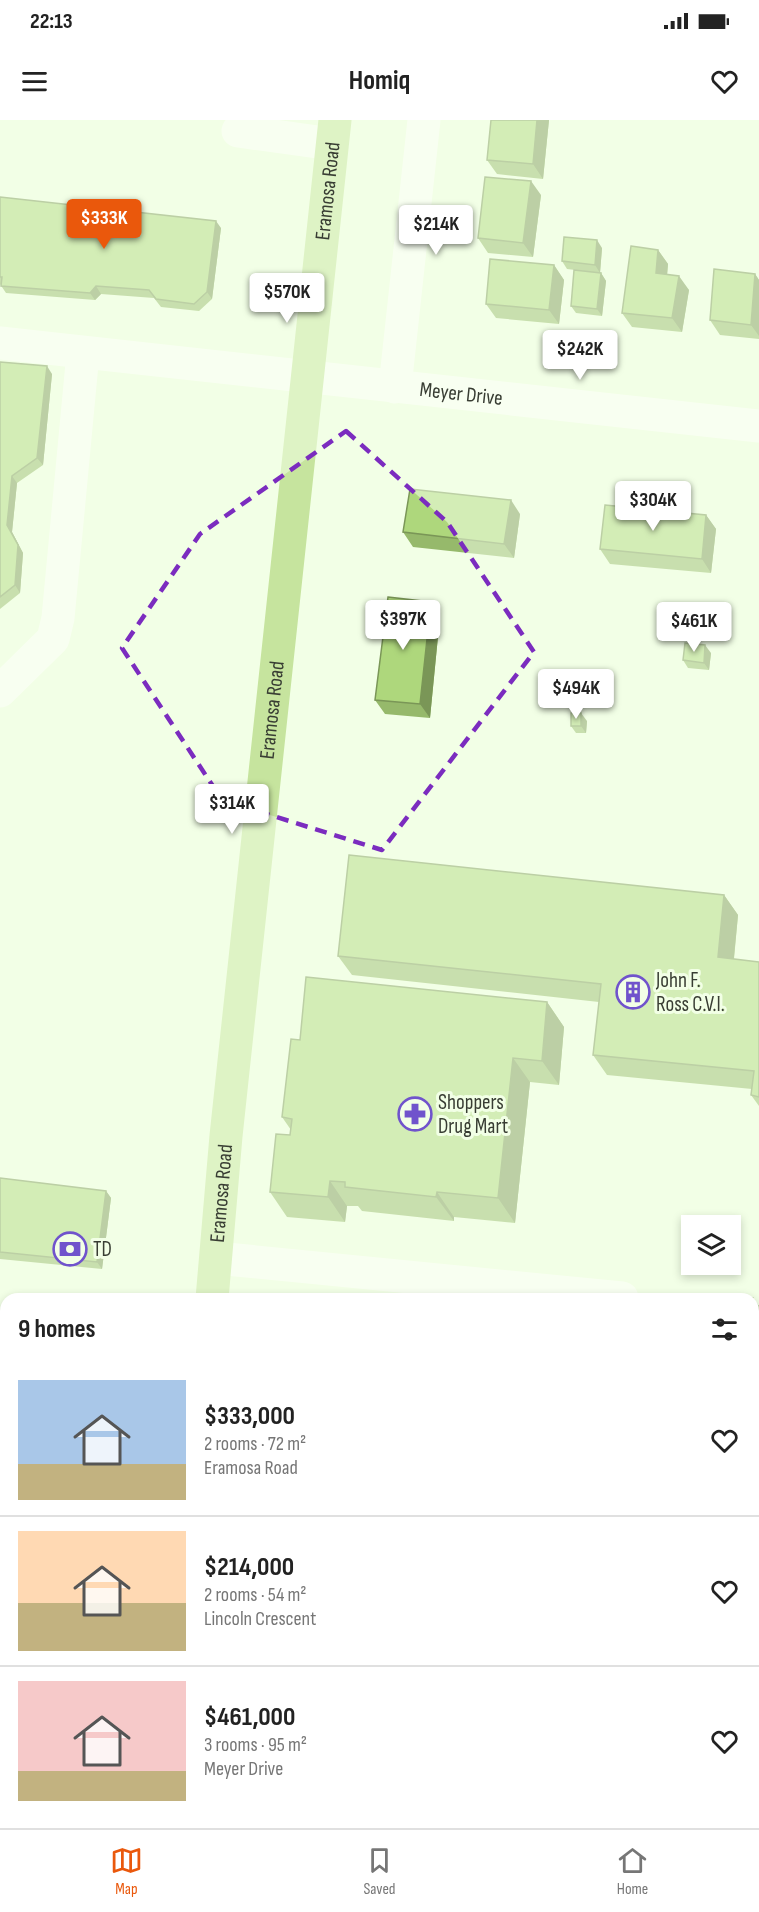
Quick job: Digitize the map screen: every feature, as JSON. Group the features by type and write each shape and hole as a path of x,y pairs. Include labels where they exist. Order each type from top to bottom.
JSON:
{"main road":[{"name":"Eramosa Road","path":"213,1293 226,1136 333,132"}],"street":[{"path":"395,387 424,120"},
{"path":"238,131 333,132"},
{"name":"Meyer Drive","path":"0,344 759,426"},
{"path":"0,691 53,639 58,618 83,352"},
{"path":"216,1258 571,1293"}],"highlighted area":[{"path":"346,431 447,522 534,652 382,850 222,800 122,648 200,534"}],"building":[{"path":"491,120 537,120 533,164 487,160"},
{"path":"485,177 531,181 523,243 478,238"},
{"path":"0,197 216,221 207,292 194,304 156,299 149,290 96,286 90,293 1,286"},
{"path":"564,237 597,240 595,265 562,261"},
{"path":"631,246 658,250 656,273 679,276 672,318 622,313"},
{"path":"490,259 554,265 549,310 486,304"},
{"path":"714,269 755,274 751,325 710,320"},
{"path":"574,270 601,273 597,309 571,306"},
{"path":"0,362 47,366 37,458 12,476 7,525 18,545 15,585 0,597"},
{"path":"410,489 511,500 504,544 403,532"},
{"path":"605,505 706,515 702,559 600,549"},
{"path":"388,597 431,602 420,704 375,700"},
{"path":"685,643 705,645 704,663 683,660"},
{"path":"571,713 581,713 581,726 571,726"},
{"name":"John F. Ross C.V.I.","path":"349,855 724,895 718,957 759,962 759,1097 751,1095 754,1071 593,1055 601,984 338,956"},
{"name":"Shoppers Drug Mart","path":"306,977 547,1002 542,1061 513,1058 498,1198 437,1192 436,1197 345,1187 345,1182 330,1181 328,1197 270,1192 276,1134 290,1135 292,1119 282,1117 291,1039 300,1040"},
{"path":"0,1178 106,1191 97,1262 0,1252"}],"place":[{"name":"John F. Ross C.V.I.","path":"633,992"},
{"name":"Shoppers Drug Mart","path":"415,1114"},
{"name":"TD","path":"70,1249"}]}
